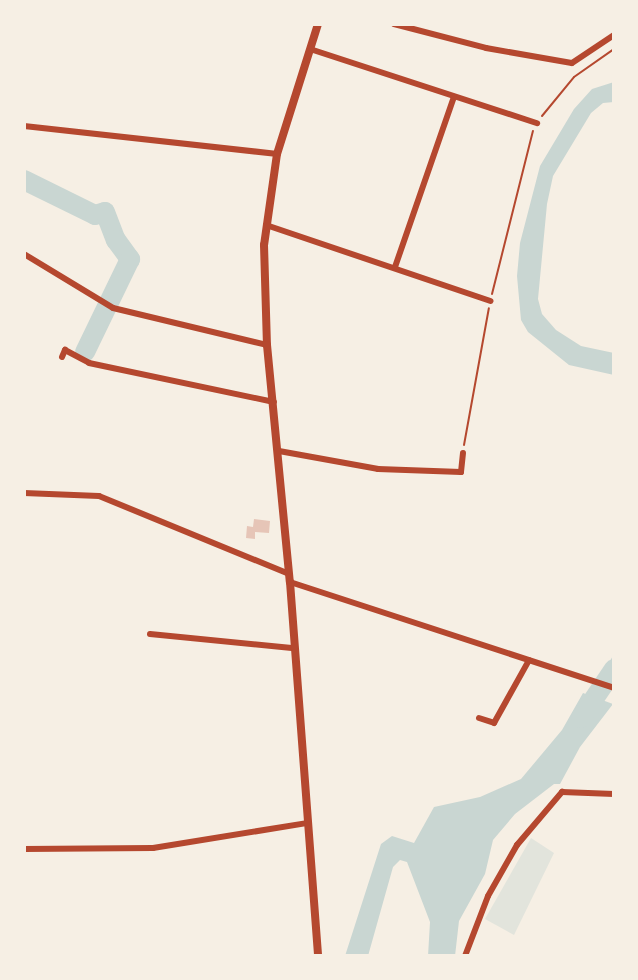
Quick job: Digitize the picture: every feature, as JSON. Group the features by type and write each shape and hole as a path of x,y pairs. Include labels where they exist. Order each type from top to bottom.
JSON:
{"street":[{"path":"318,24 277,154 266,225 267,345 290,578 318,956"},
{"path":"394,24 486,48 572,63 614,35"},
{"path":"310,49 537,123"},
{"path":"395,267 454,97"},
{"path":"24,126 277,154"},
{"path":"266,225 490,301"},
{"path":"24,254 113,308 267,345"},
{"path":"62,357 65,350 88,363 274,402"},
{"path":"279,451 378,469 461,472 463,453"},
{"path":"24,493 99,496 290,578 614,688"},
{"path":"150,634 294,648"},
{"path":"479,718 494,723 529,660"},
{"path":"465,956 488,896 517,845 562,792 614,794"},
{"path":"24,849 153,848 308,823"}],"path":[{"path":"463,453 490,301 525,151 537,123 574,77 614,49"}],"shaded area":[{"path":"614,82 614,102 603,103 591,113 553,176 547,204 538,299 542,314 556,330 581,346 614,353 614,375 569,365 528,332 521,320 517,276 520,243 540,166 574,109 592,89"},
{"path":"614,654 614,679 602,675"},
{"path":"583,693 613,704 580,747 560,784 554,784 515,814 493,840 485,874 459,921 455,956 428,956 430,922 407,862 400,860 393,867 368,956 345,956 381,844 392,836 414,843 434,807 480,797 521,779 562,730"},
{"path":"531,838 554,853 514,935 485,919"}],"building":[{"path":"254,519 270,521 269,533 255,532 255,539 246,538 247,526 253,527"}],"waterway":[{"path":"24,180 95,215 105,212 116,240 130,259 85,352"},
{"path":"581,718 614,669"}]}
